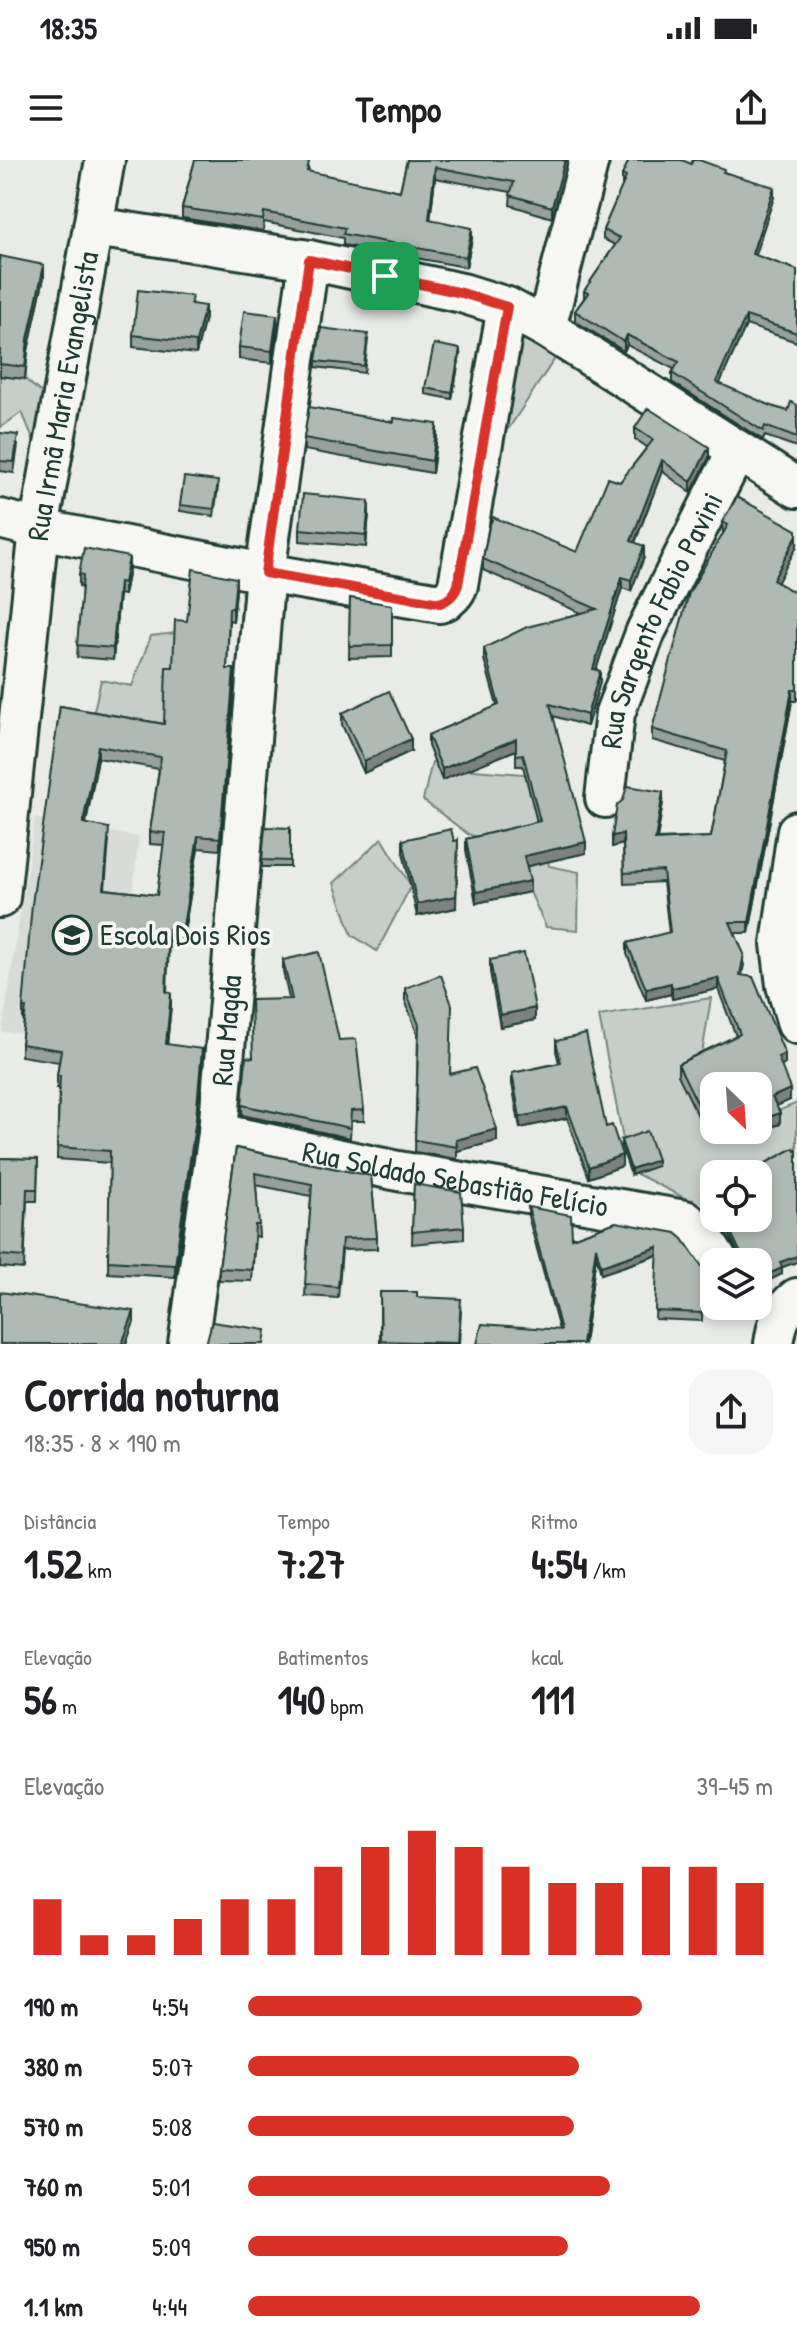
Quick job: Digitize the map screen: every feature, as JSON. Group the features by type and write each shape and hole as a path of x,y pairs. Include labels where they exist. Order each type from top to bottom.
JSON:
{"street":[{"name":"Rua Irmã Maria Evangelista","path":"0,898 39,529 105,160"},
{"path":"546,328 589,160"},
{"path":"95,227 309,260 462,293 507,307 546,328 797,488"},
{"name":"Rua Magda","path":"188,1344 218,1133 265,573 309,260"},
{"path":"0,519 265,573 440,603 450,598 458,585 507,307"},
{"name":"Rua Sargento Fabio Pavini","path":"605,798 615,713 646,631 737,450"},
{"path":"797,831 781,944 786,985 797,1024"},
{"name":"Rua Soldado Sebastião Felício","path":"218,1133 398,1171 685,1220 694,1225 710,1248"}],"shaded area":[{"path":"518,330 559,352 509,428 502,432"},
{"path":"0,376 25,379 39,391 53,395 36,446 22,412 0,428"},
{"path":"175,633 194,745 91,724 101,680 132,686 151,636"},
{"path":"432,762 450,768 534,775 549,866 579,872 578,930 546,927 530,892 517,839 496,844 468,834 423,800"},
{"name":"Escola Dois Rios","path":"35,818 139,837 116,1042 2,1032"},
{"path":"382,838 411,886 377,951 352,935 334,883"},
{"path":"711,998 700,1067 700,1144 772,1144 772,1113 797,1103 797,1247 772,1228 772,1160 700,1160 700,1206 629,1170 599,1016"}],"building":[{"path":"195,160 305,160 309,162 307,171 400,191 407,160 565,160 552,207 510,195 514,182 435,167 429,219 472,228 466,257 343,234 345,228 264,212 263,220 182,208"},
{"path":"629,160 682,160 691,164 693,160 699,160 724,169 723,172 774,187 752,254 797,270 797,333 746,316 716,382 788,411 791,402 797,405 797,438 765,426 763,431 672,373 679,362 627,335 624,342 575,311 588,293 584,291 620,238 603,230 626,177 622,175"},
{"path":"0,256 44,265 25,367 0,364"},
{"path":"138,290 192,296 191,304 205,306 196,342 133,335"},
{"path":"244,311 277,315 272,351 239,347"},
{"path":"321,328 368,334 364,366 316,361"},
{"path":"434,344 460,349 452,393 425,388"},
{"path":"309,407 394,422 394,418 437,424 432,461 304,438"},
{"path":"648,408 709,447 691,482 662,460 631,541 644,546 631,580 622,577 593,669 600,671 587,715 550,704 586,842 524,856 530,881 476,892 466,839 540,821 523,754 516,755 516,739 442,769 428,735 499,705 484,648 527,627 597,609 483,559 489,527 493,517 577,552 608,478 620,482 653,440 635,428"},
{"path":"0,433 18,435 14,462 0,461"},
{"path":"184,477 218,481 214,509 180,505"},
{"path":"303,494 369,501 366,535 300,529"},
{"path":"737,497 797,530 773,580 797,594 797,689 792,690 749,922 730,922 744,954 740,975 753,977 785,1054 778,1057 790,1089 772,1097 772,1072 700,1072 700,1109 678,1064 740,1034 718,978 672,988 671,983 646,989 627,943 670,932 663,871 624,873 623,834 612,836 617,805 623,800 627,786 663,792 655,840 711,837 727,751 652,729 689,593 728,525 722,522"},
{"path":"84,548 129,557 124,583 119,582 113,648 77,645 83,575 79,574"},
{"path":"193,569 236,578 233,608 229,608 227,669 234,669 220,838 198,836 182,932 169,929 166,992 171,993 166,1044 202,1049 196,1118 175,1265 108,1261 110,1151 57,1147 60,1076 57,1076 61,1050 21,1044 32,904 60,706 164,724 166,667 173,667 175,620 187,621","holes":["98,746 161,757 150,832 165,833 157,895 104,889 109,828 83,823"]},
{"path":"350,598 392,605 392,645 349,646"},
{"path":"389,691 411,739 364,761 342,713"},
{"path":"265,827 290,828 290,861 262,860"},
{"path":"451,829 454,841 458,840 456,896 417,904 403,840"},
{"path":"319,952 339,1040 356,1039 364,1110 351,1111 350,1128 242,1105 246,1057 253,1058 251,1000 292,999 283,960"},
{"path":"524,953 535,1008 500,1015 490,960"},
{"path":"441,975 452,1005 450,1074 475,1068 497,1129 456,1140 457,1147 415,1140 419,1025 405,988"},
{"path":"586,1034 606,1127 612,1125 622,1155 589,1167 567,1107 520,1117 512,1073 561,1063 556,1041"},
{"path":"772,1097 780,1113 772,1116"},
{"path":"647,1131 657,1160 631,1169 621,1140"},
{"path":"236,1148 371,1176 377,1238 342,1239 338,1287 305,1284 312,1184 255,1173 259,1225 255,1225 252,1270 219,1268"},
{"path":"794,1148 797,1150 797,1256 780,1262 782,1268 772,1273 772,1248 738,1248 731,1232 772,1232 771,1160"},
{"path":"0,1158 38,1159 37,1189 27,1189 24,1257 0,1255"},
{"path":"414,1184 461,1192 464,1227 412,1232"},
{"path":"528,1207 571,1215 572,1238 616,1222 676,1233 700,1264 700,1313 655,1311 658,1247 601,1266 596,1247 582,1344 477,1344 482,1324 561,1330"},
{"path":"0,1292 134,1311 122,1344 0,1344"},
{"path":"380,1292 417,1292 417,1297 461,1299 458,1343 381,1341"},
{"path":"212,1322 266,1330 264,1344 206,1344"}],"place":[{"name":"Escola Dois Rios","path":"72,935"}],"route":[{"path":"309,260 385,276 462,293 507,307 458,585 450,598 440,603 265,573 309,260"}]}
